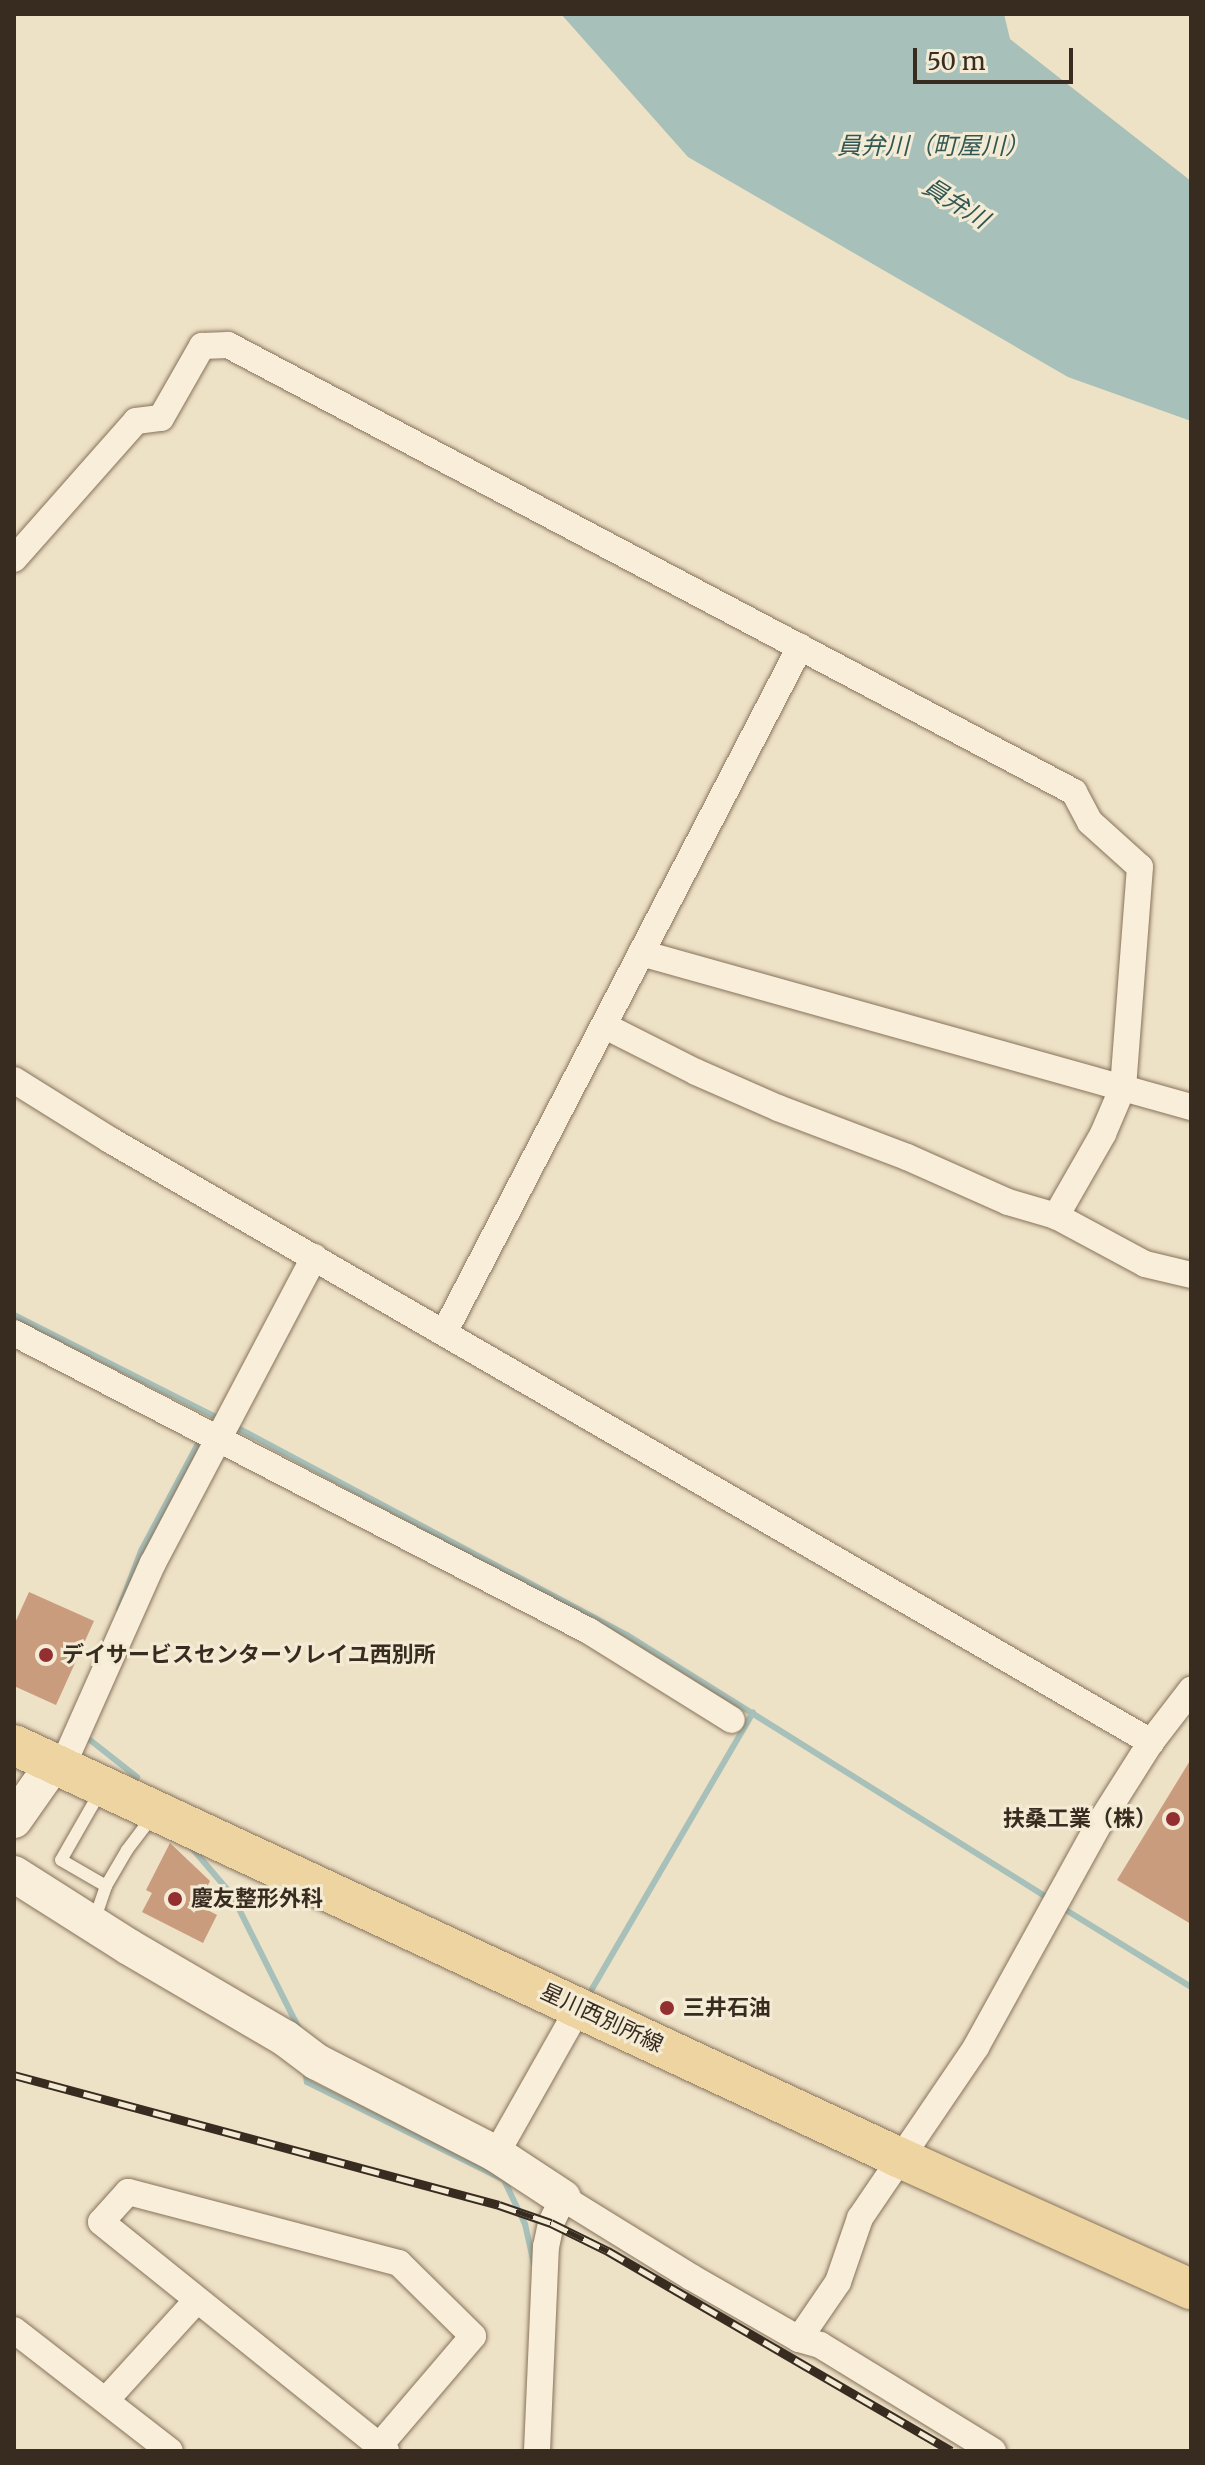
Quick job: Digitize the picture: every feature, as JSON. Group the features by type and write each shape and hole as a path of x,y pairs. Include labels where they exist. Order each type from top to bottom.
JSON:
{"main road":[{"name":"星川西別所線","path":"14,1745 898,2157 1191,2289"}],"street":[{"path":"14,559 136,421 161,418 202,346 228,345 1074,792 1090,822 1140,867 1123,1087 1103,1134 1056,1216"},
{"path":"445,1331 800,647"},
{"path":"641,953 1191,1107"},
{"path":"605,1026 696,1072 778,1108 907,1157 1008,1202 1056,1216 1145,1264 1191,1275"},
{"path":"14,1080 1151,1742"},
{"path":"14,1820 58,1765 153,1563 314,1257"},
{"path":"14,1333 589,1631 732,1720"},
{"path":"799,2339 838,2282 860,2218 898,2157 976,2047 1058,1904 1101,1821 1151,1742 1191,1690"},
{"path":"14,1874 285,2038 317,2062 496,2154 563,2198 799,2339 820,2345 993,2451"},
{"path":"496,2154 579,2007"},
{"path":"128,2192 399,2263 473,2336 383,2448 196,2301 101,2222 128,2192"},
{"path":"537,2451 546,2247 551,2223 563,2198"},
{"path":"106,2400 196,2301"},
{"path":"14,2330 170,2451"}],"lane":[{"path":"104,1786 61,1860 106,1886"},
{"path":"93,1924 106,1886 127,1850 157,1811"}],"water":[{"name":"員弁川（町屋川）","path":"561,14 1004,14 1010,39 1191,181 1191,421 1068,377 688,157"}],"building":[{"name":"デイサービスセンターソレイユ西別所","path":"29,1592 94,1621 56,1705 14,1686 14,1625"},
{"name":"扶桑工業（株）","path":"1191,1759 1191,1924 1117,1880"},
{"name":"慶友整形外科","path":"170,1843 210,1881 198,1905 217,1915 203,1943 142,1912 152,1893 146,1890"}],"waterway":[{"path":"14,1315 222,1420"},
{"path":"232,1425 627,1635 1049,1899"},
{"path":"119,1609 141,1551 198,1444"},
{"path":"592,1989 753,1712"},
{"path":"90,1740 137,1777"},
{"path":"192,1848 232,1895 299,2029"},
{"path":"1061,1907 1191,1987"},
{"path":"306,2076 307,2082 504,2180 525,2224 534,2264"}],"railway":[{"path":"14,2075 499,2205 551,2223 608,2251 951,2451"}],"place":[{"name":"デイサービスセンターソレイユ西別所","path":"46,1655"},
{"name":"扶桑工業（株）","path":"1173,1819"},
{"name":"慶友整形外科","path":"175,1899"},
{"name":"三井石油","path":"667,2008"}],"water label":[{"name":"員弁川","path":"956,203"}]}
